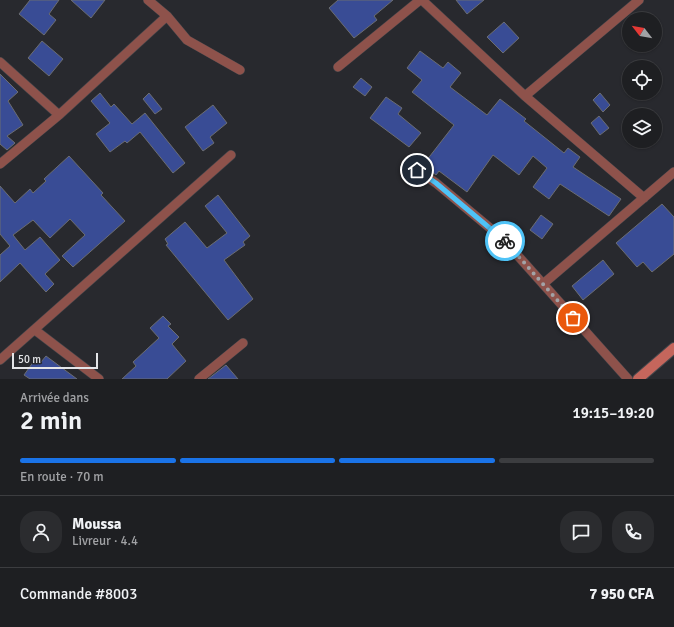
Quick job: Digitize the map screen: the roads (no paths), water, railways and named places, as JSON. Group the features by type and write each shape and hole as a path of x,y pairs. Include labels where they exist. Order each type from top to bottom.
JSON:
{"street":[{"path":"148,0 167,16 187,40 240,70"},
{"path":"338,67 421,0 525,96 644,198"},
{"path":"525,96 639,0"},
{"path":"0,164 59,115 167,16"},
{"path":"0,62 59,115"},
{"path":"0,360 231,154"},
{"path":"417,170 436,183 502,238 628,379"},
{"path":"544,284 674,172"},
{"path":"35,330 99,379"},
{"path":"199,379 243,343"},
{"path":"638,379 674,348"}]}
